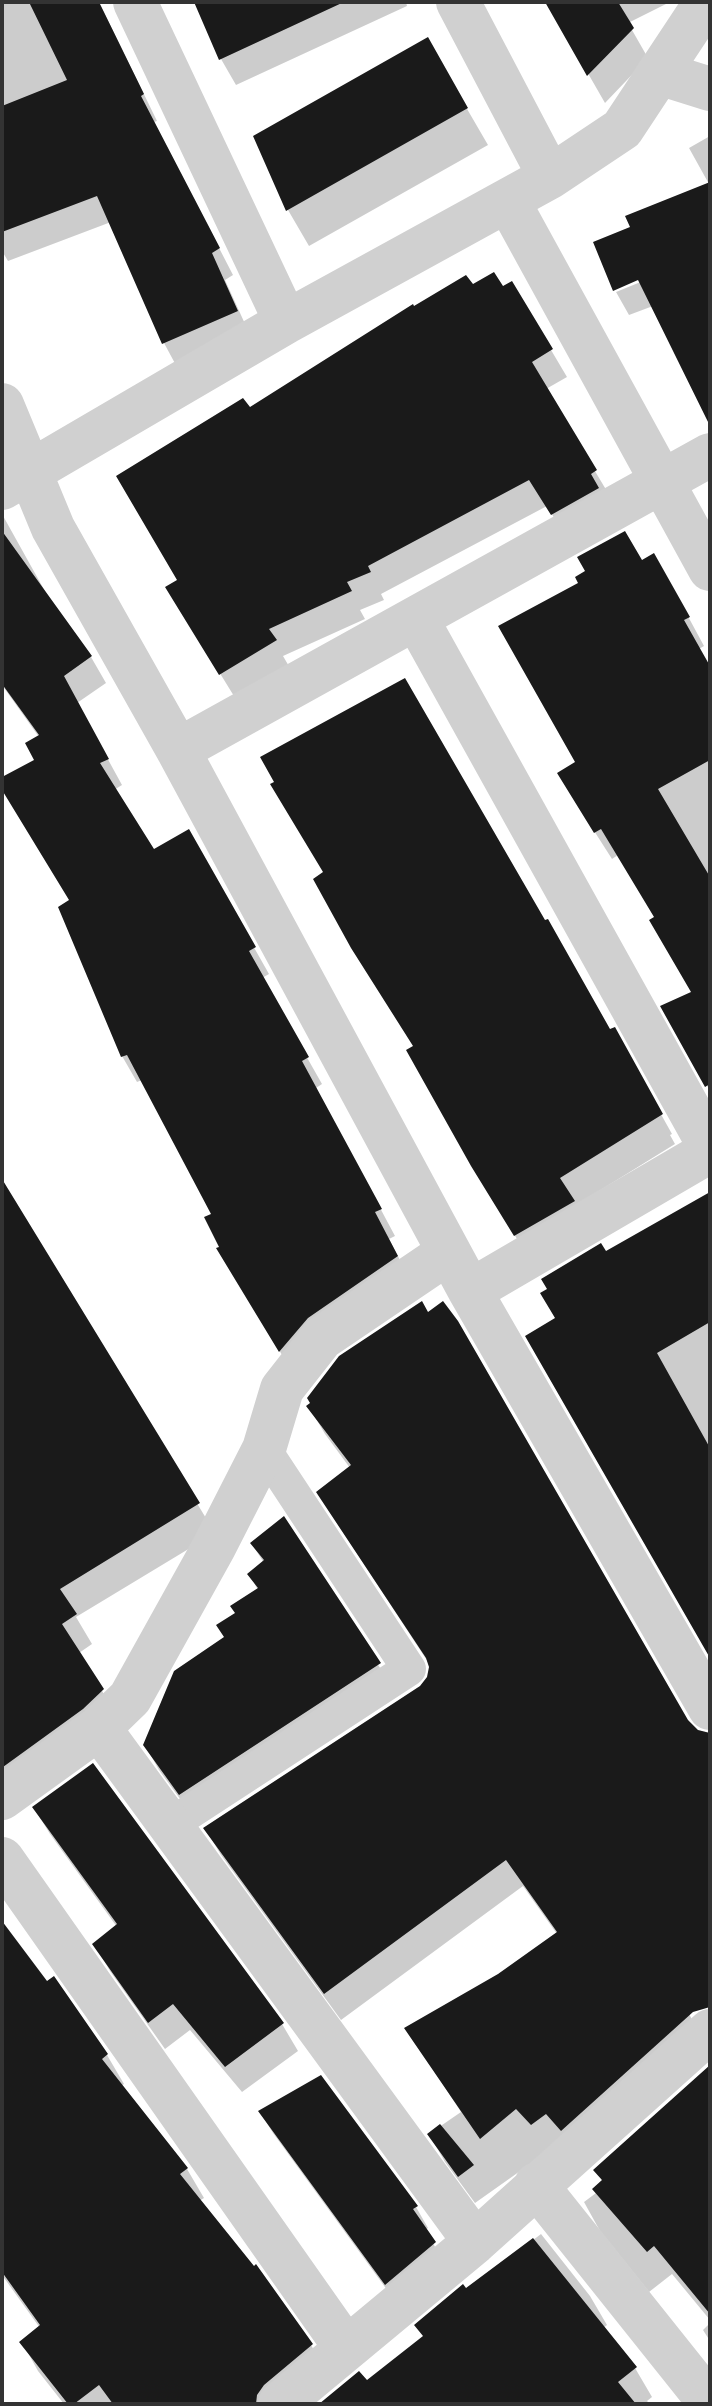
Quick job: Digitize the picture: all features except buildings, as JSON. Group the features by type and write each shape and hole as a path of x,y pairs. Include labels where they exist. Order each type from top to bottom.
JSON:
{"street":[{"path":"135,2 286,322"},
{"path":"458,2 550,177"},
{"path":"16,480 286,322 550,177 622,129 706,2"},
{"path":"659,73 710,89"},
{"path":"508,201 710,569"},
{"path":"2,405 16,480 53,528 178,750 470,1291 710,1708"},
{"path":"178,750 710,455"},
{"path":"416,618 710,1149 470,1291"},
{"path":"2,1798 99,1728 130,1698 214,1547 264,1449 282,1389 322,1338 449,1252"},
{"path":"99,1728 475,2242"},
{"path":"2,1859 346,2348"},
{"path":"280,2404 475,2242 710,2031"},
{"path":"536,2185 710,2403"}],"lane":[{"path":"170,1825 409,1669 264,1449"}]}
